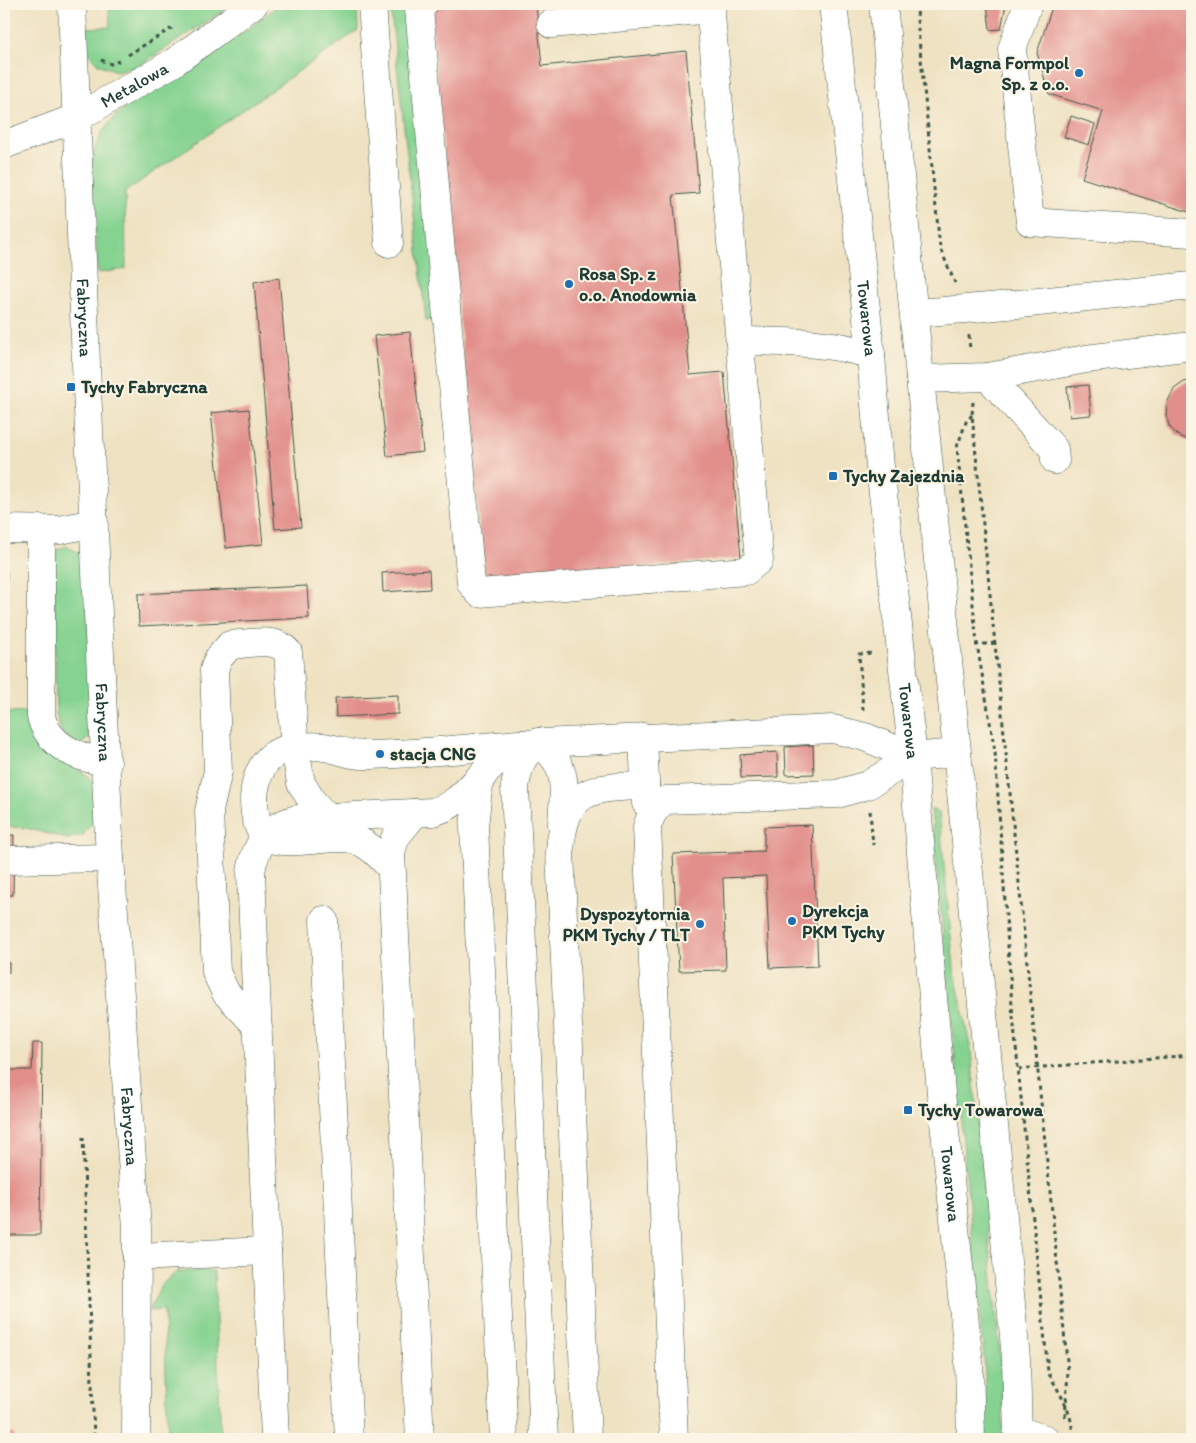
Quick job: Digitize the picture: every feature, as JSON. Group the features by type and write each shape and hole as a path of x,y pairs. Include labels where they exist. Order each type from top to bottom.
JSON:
{"street":[{"name":"Fabryczna","path":"72,4 110,858 137,1228 136,1439"},
{"name":"Metalowa","path":"4,145 78,117 173,63 254,4"},
{"path":"372,4 388,243"},
{"path":"424,4 419,9 471,583 479,593 746,571 759,560 711,7 551,24"},
{"name":"Towarowa","path":"834,4 871,355 880,467 903,650 941,1093 969,1363 971,1439"},
{"path":"883,4 1002,1206 1016,1359 1018,1435 1055,1434"},
{"path":"1028,4 1012,49 1030,222 1192,233"},
{"path":"914,313 989,308 1053,299 1192,286"},
{"path":"740,341 820,345 859,351 871,355"},
{"path":"920,379 981,388 1086,359 1192,346"},
{"path":"981,388 1054,449 1055,460"},
{"path":"4,528 60,530 94,523"},
{"path":"41,529 41,717 45,731 56,744 92,760 107,762"},
{"path":"258,1027 226,993 216,972 209,811 218,771 214,670 218,659 230,645 274,642 282,645 288,652 295,748 301,783 312,801 323,813 332,817"},
{"path":"391,868 367,846 355,840 342,838 277,842 266,836 256,818 254,804 255,786 259,773 273,754 295,748 328,747 361,756 530,743 833,729 865,737 913,757"},
{"path":"643,737 674,1439"},
{"path":"530,743 523,758 515,787 544,1439"},
{"path":"276,1439 251,872 254,854 266,836 285,822 332,817 438,811 455,802 502,756 530,743 552,752 560,763 564,792 560,852 587,1439"},
{"path":"647,827 656,806 666,800 837,794 868,785 913,757 956,753"},
{"path":"485,771 478,789 474,827 504,1439"},
{"path":"561,831 568,811 581,796 595,789 609,786 646,786"},
{"path":"415,813 395,838 391,854 391,868 420,1439"},
{"path":"4,860 110,858"},
{"path":"324,920 349,1439"},
{"path":"137,1257 267,1251"}],"path":[{"path":"918,4 917,19 940,248 957,288"},
{"path":"74,37 88,37 88,50 94,57 111,64 178,25"},
{"path":"968,332 971,356"},
{"path":"981,388 972,416 1068,1371 1067,1410 1055,1434"},
{"path":"972,416 966,422 957,447 977,644 995,752 1019,1069 1048,1372 1067,1410 1073,1427 1072,1439"},
{"path":"1019,1069 1192,1055"},
{"path":"83,1136 94,1439"}],"green space":[{"path":"109,4 234,4 137,67 116,71 98,64 85,49 84,28 110,27"},
{"path":"280,4 357,4 358,30 125,192 126,269 98,273 91,171 95,148 103,131 116,115 140,97 247,30"},
{"path":"390,4 410,4 441,319 426,321"},
{"path":"66,546 85,556 92,735 80,745 62,734 56,714 54,560 57,550"},
{"path":"4,712 27,713 28,729 41,749 87,775 97,788 97,806 92,823 83,835 68,839 26,828 4,826"},
{"path":"931,809 939,813 954,969 971,1051 1002,1376 1003,1439 985,1439 985,1370"},
{"path":"178,1271 214,1271 221,1439 168,1439 164,1310 149,1311 161,1285"}],"building":[{"name":"Rosa Sp. z o.o. Anodownia","path":"466,4 536,4 542,66 686,51 699,193 673,195 690,375 724,372 741,558 484,582 430,7"},
{"path":"987,4 1006,4 1001,29 990,30"},
{"path":"1053,4 1192,4 1192,213 1082,178 1103,111 1049,94 1037,53"},
{"path":"1071,116 1095,124 1089,145 1064,137"},
{"path":"279,278 301,527 275,529 254,282"},
{"path":"410,332 423,452 387,456 374,336"},
{"path":"1192,380 1192,442 1177,435 1169,426 1166,414 1168,401 1174,389 1184,382"},
{"path":"1088,385 1091,415 1070,417 1067,387"},
{"path":"249,409 263,544 226,548 211,413"},
{"path":"429,570 430,589 383,592 382,573"},
{"path":"4,571 7,571 7,712 4,712"},
{"path":"307,586 309,618 139,626 138,594"},
{"path":"398,695 398,714 336,717 335,698"},
{"path":"813,745 814,774 786,775 785,747"},
{"path":"777,752 778,777 741,778 740,755"},
{"path":"812,825 818,966 770,968 766,876 723,878 726,970 679,971 673,854 764,851 764,827"},
{"path":"4,835 14,835 13,895 4,895"},
{"path":"4,963 9,963 9,972 4,972"},
{"path":"33,1043 42,1043 40,1235 4,1235 4,1070 32,1070"},
{"path":"4,1432 15,1434 14,1439 4,1439"}],"place":[{"name":"Magna Formpol Sp. z o.o.","path":"1079,73"},
{"name":"Rosa Sp. z o.o. Anodownia","path":"569,284"},
{"name":"Tychy Fabryczna","path":"71,387"},
{"name":"Tychy Zajezdnia","path":"833,476"},
{"name":"stacja CNG","path":"380,754"},
{"name":"Dyrekcja PKM Tychy","path":"792,921"},
{"name":"Dyspozytornia PKM Tychy / TLT","path":"700,924"},
{"name":"Tychy Towarowa","path":"908,1110"}]}
